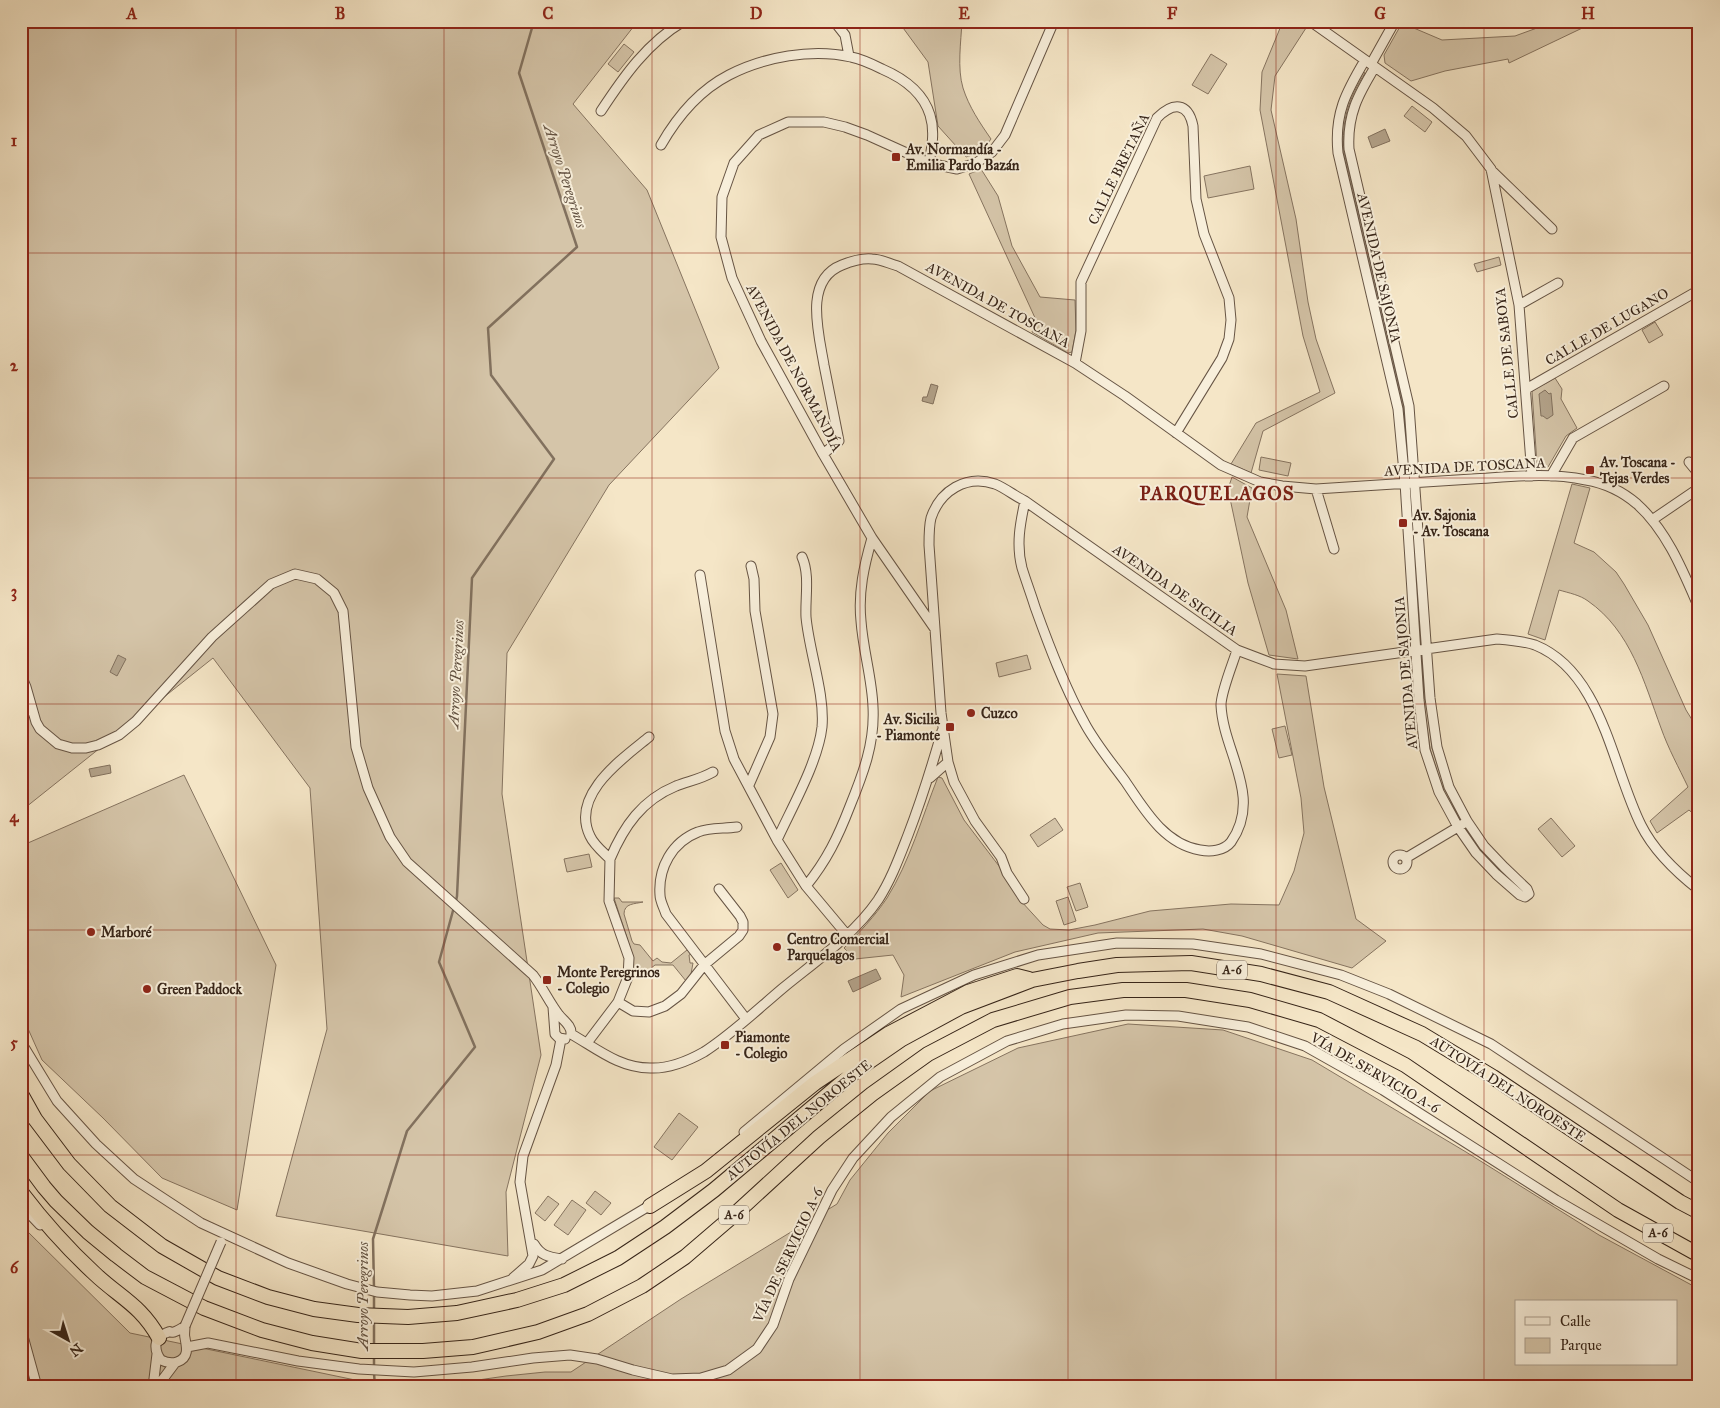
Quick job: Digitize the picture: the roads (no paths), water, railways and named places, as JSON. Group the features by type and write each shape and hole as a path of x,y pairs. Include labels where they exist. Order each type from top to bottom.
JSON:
{"highway":[{"name":"AUTOVÍA DEL NOROESTE","path":"21,1094 35,1119 69,1164 110,1206 162,1246 218,1278 268,1297 314,1309 358,1315 408,1317 457,1313 517,1300 564,1285 618,1258 665,1227 714,1190 857,1070 895,1044 961,1007 1032,980 1117,965 1191,964 1261,974 1329,992 1430,1039 1493,1077 1680,1202 1699,1212"},
{"path":"650,1206 706,1171 815,1083 888,1034 968,992 1017,976 1032,980"},
{"name":"AUTOVÍA DEL NOROESTE","path":"21,1156 56,1201 116,1256 146,1277 204,1308 262,1330 362,1351 423,1351 473,1347 538,1332 580,1317 642,1286 685,1257 819,1137 872,1094 928,1054 993,1020 1070,997 1123,990 1186,990 1250,1000 1328,1024 1405,1065 1618,1210 1699,1255"},
{"path":"21,1192 64,1245 104,1282 144,1314 157,1341"}],"street":[{"path":"601,111 624,76 641,56 669,30 684,21"},
{"path":"834,21 845,35 849,56"},
{"name":"AVENIDA DE NORMANDÍA","path":"935,630 872,538 761,341 732,278 722,237 722,196 734,162 759,135 788,122 824,122 845,127 929,163 957,169 976,163 992,152 1005,135 1054,21"},
{"path":"1310,21 1370,63 1395,21"},
{"path":"661,145 668,132 684,112 706,91 728,76 756,63 785,56 821,54 849,56 892,73 907,83 922,98 930,114 933,138 929,163"},
{"name":"CALLE DE SABOYA","path":"1370,63 1433,108 1466,136 1491,169 1552,229"},
{"name":"AVENIDA DE SAJONIA","path":"1370,63 1350,118 1349,149 1409,406 1428,648 1430,698 1436,747 1449,788 1467,821 1484,846 1527,889 1529,894 1525,897 1520,895 1496,874 1476,853 1458,827 1439,792 1425,750 1419,700 1405,483 1398,409 1338,153 1336,135 1344,97 1370,63"},
{"name":"CALLE BRETAÑA","path":"1075,363 1081,331 1081,282 1157,118 1166,109 1176,106 1185,108 1191,117 1193,126 1196,199 1204,234 1228,298 1231,320 1229,339 1222,358 1176,433"},
{"name":"CALLE DE SABOYA","path":"1491,169 1518,305 1532,476"},
{"name":"AVENIDA DE TOSCANA","path":"823,454 839,440 818,328 817,305 820,286 827,275 838,266 854,260 873,259 898,266 1075,363 1126,396 1204,454 1238,473 1260,482 1316,489 1551,476 1587,480 1604,485 1621,493 1636,504 1652,520 1671,548 1699,608"},
{"path":"1518,305 1558,283"},
{"name":"CALLE DE LUGANO","path":"1526,389 1694,294 1699,302"},
{"path":"1551,476 1573,438 1664,386"},
{"path":"1689,462 1699,474"},
{"name":"AVENIDA DE SICILIA","path":"1024,899 1007,873 1001,857 975,821 954,782 948,762 942,728 929,545 930,520 935,507 946,493 959,484 976,481 994,484 1025,501 1237,650 1274,664 1305,666 1497,639 1516,640 1535,646 1555,656 1587,691 1598,713 1630,802 1642,827 1676,872 1699,890"},
{"path":"1652,520 1699,488"},
{"path":"1316,489 1334,549"},
{"path":"1025,501 1020,523 1018,548 1022,568 1049,646 1084,723 1149,817 1167,836 1188,848 1212,852 1229,844 1240,827 1244,808 1242,785 1223,725 1221,702 1237,650"},
{"path":"806,886 822,866 835,843 866,767 872,739 873,707 860,621 863,570 872,538"},
{"path":"777,840 809,770 822,727 822,710 806,619 806,566 802,557"},
{"path":"749,785 770,737 773,714 755,612 752,566"},
{"path":"21,675 40,729 58,744 72,748 98,745 118,735 136,721 212,636 271,584 295,574 317,579 334,592 343,611 356,748 368,788 390,837 407,862 533,975 553,1007 571,1028 571,1034 567,1039 561,1039 556,1036 553,1007"},
{"path":"700,574 725,731 734,758 777,840 806,886 847,934"},
{"path":"21,714 32,709"},
{"path":"571,1034 607,1057 628,1065 649,1068 683,1062 703,1052 746,1019 847,934 864,918 878,900 889,881 928,780 942,728"},
{"path":"610,859 591,838 586,826 586,812 592,793 615,765 650,737"},
{"path":"928,780 948,762"},
{"path":"586,1043 618,1002 628,977 629,958 609,901 610,859 624,831 646,804 658,794 678,785 704,778 713,772"},
{"path":"1406,858 1467,821"},
{"path":"737,827 698,832 685,839 672,850 664,864 660,878 660,897 666,914 746,1019"},
{"path":"618,1002 633,1011 649,1012 665,1006 681,994 704,966 739,936 743,930 743,922 719,889"},
{"path":"201,1223 288,1263 377,1292 432,1296 477,1291 510,1281 542,1270 650,1206 701,1168 844,1049 901,1009 974,975 1038,955 1117,943 1192,944 1260,954 1341,975 1389,994 1492,1044 1699,1182"},
{"name":"VÍA DE SERVICIO A-6","path":"186,1343 208,1342 298,1362 359,1369 414,1372 570,1355 597,1358 672,1379 701,1378 728,1370 757,1349 772,1325 789,1280 832,1190 853,1158 891,1116 940,1077 1007,1041 1063,1024 1126,1016 1178,1016 1248,1027 1305,1046 1383,1090 1556,1200 1658,1259 1699,1279"},
{"path":"556,1027 560,1023 566,1024"},
{"path":"510,1281 529,1264 533,1256 520,1182 523,1156 556,1065 561,1039"},
{"path":"21,1042 57,1101 96,1144 134,1179 201,1223 216,1234 220,1242"},
{"path":"21,1205 79,1266 141,1316 157,1341 153,1387"},
{"path":"157,1387 175,1363 184,1357 186,1343 185,1326 220,1242 226,1238 237,1240"},
{"path":"531,1239 538,1252 547,1257 562,1259"},
{"path":"157,1341 166,1333 175,1332 185,1326"},
{"path":"21,1329 37,1387"},
{"path":"175,1332 186,1343"},
{"path":"157,1354 165,1362 175,1363"}],"waterway":[{"name":"Arroyo Peregrinos","path":"456,901 472,578 554,459 491,375 488,328 577,247 519,73 534,21"},
{"name":"Arroyo Peregrinos","path":"374,1288 373,1239 407,1131 475,1047 439,962 454,907"},
{"name":"Arroyo Peregrinos","path":"374,1293 374,1310"},
{"name":"Arroyo Peregrinos","path":"374,1321 374,1345"},
{"name":"Arroyo Peregrinos","path":"374,1356 374,1368"},
{"name":"Arroyo Peregrinos","path":"374,1373 375,1387"}],"place":[{"name":"Av. Normandía - Emilia Pardo Bazán","path":"896,157"},
{"name":"Av. Toscana - Tejas Verdes","path":"1590,470"},
{"name":"Av. Sajonia - Av. Toscana","path":"1403,523"},
{"name":"Cuzco","path":"971,713"},
{"name":"Av. Sicilia - Piamonte","path":"950,727"},
{"name":"Marboré","path":"91,932"},
{"name":"Centro Comercial Parquelagos","path":"777,947"},
{"name":"Monte Peregrinos - Colegio","path":"547,980"},
{"name":"Green Paddock","path":"147,989"},
{"name":"Piamonte - Colegio","path":"725,1045"}],"district":[{"name":"PARQUELAGOS","path":"1217,493"}]}
